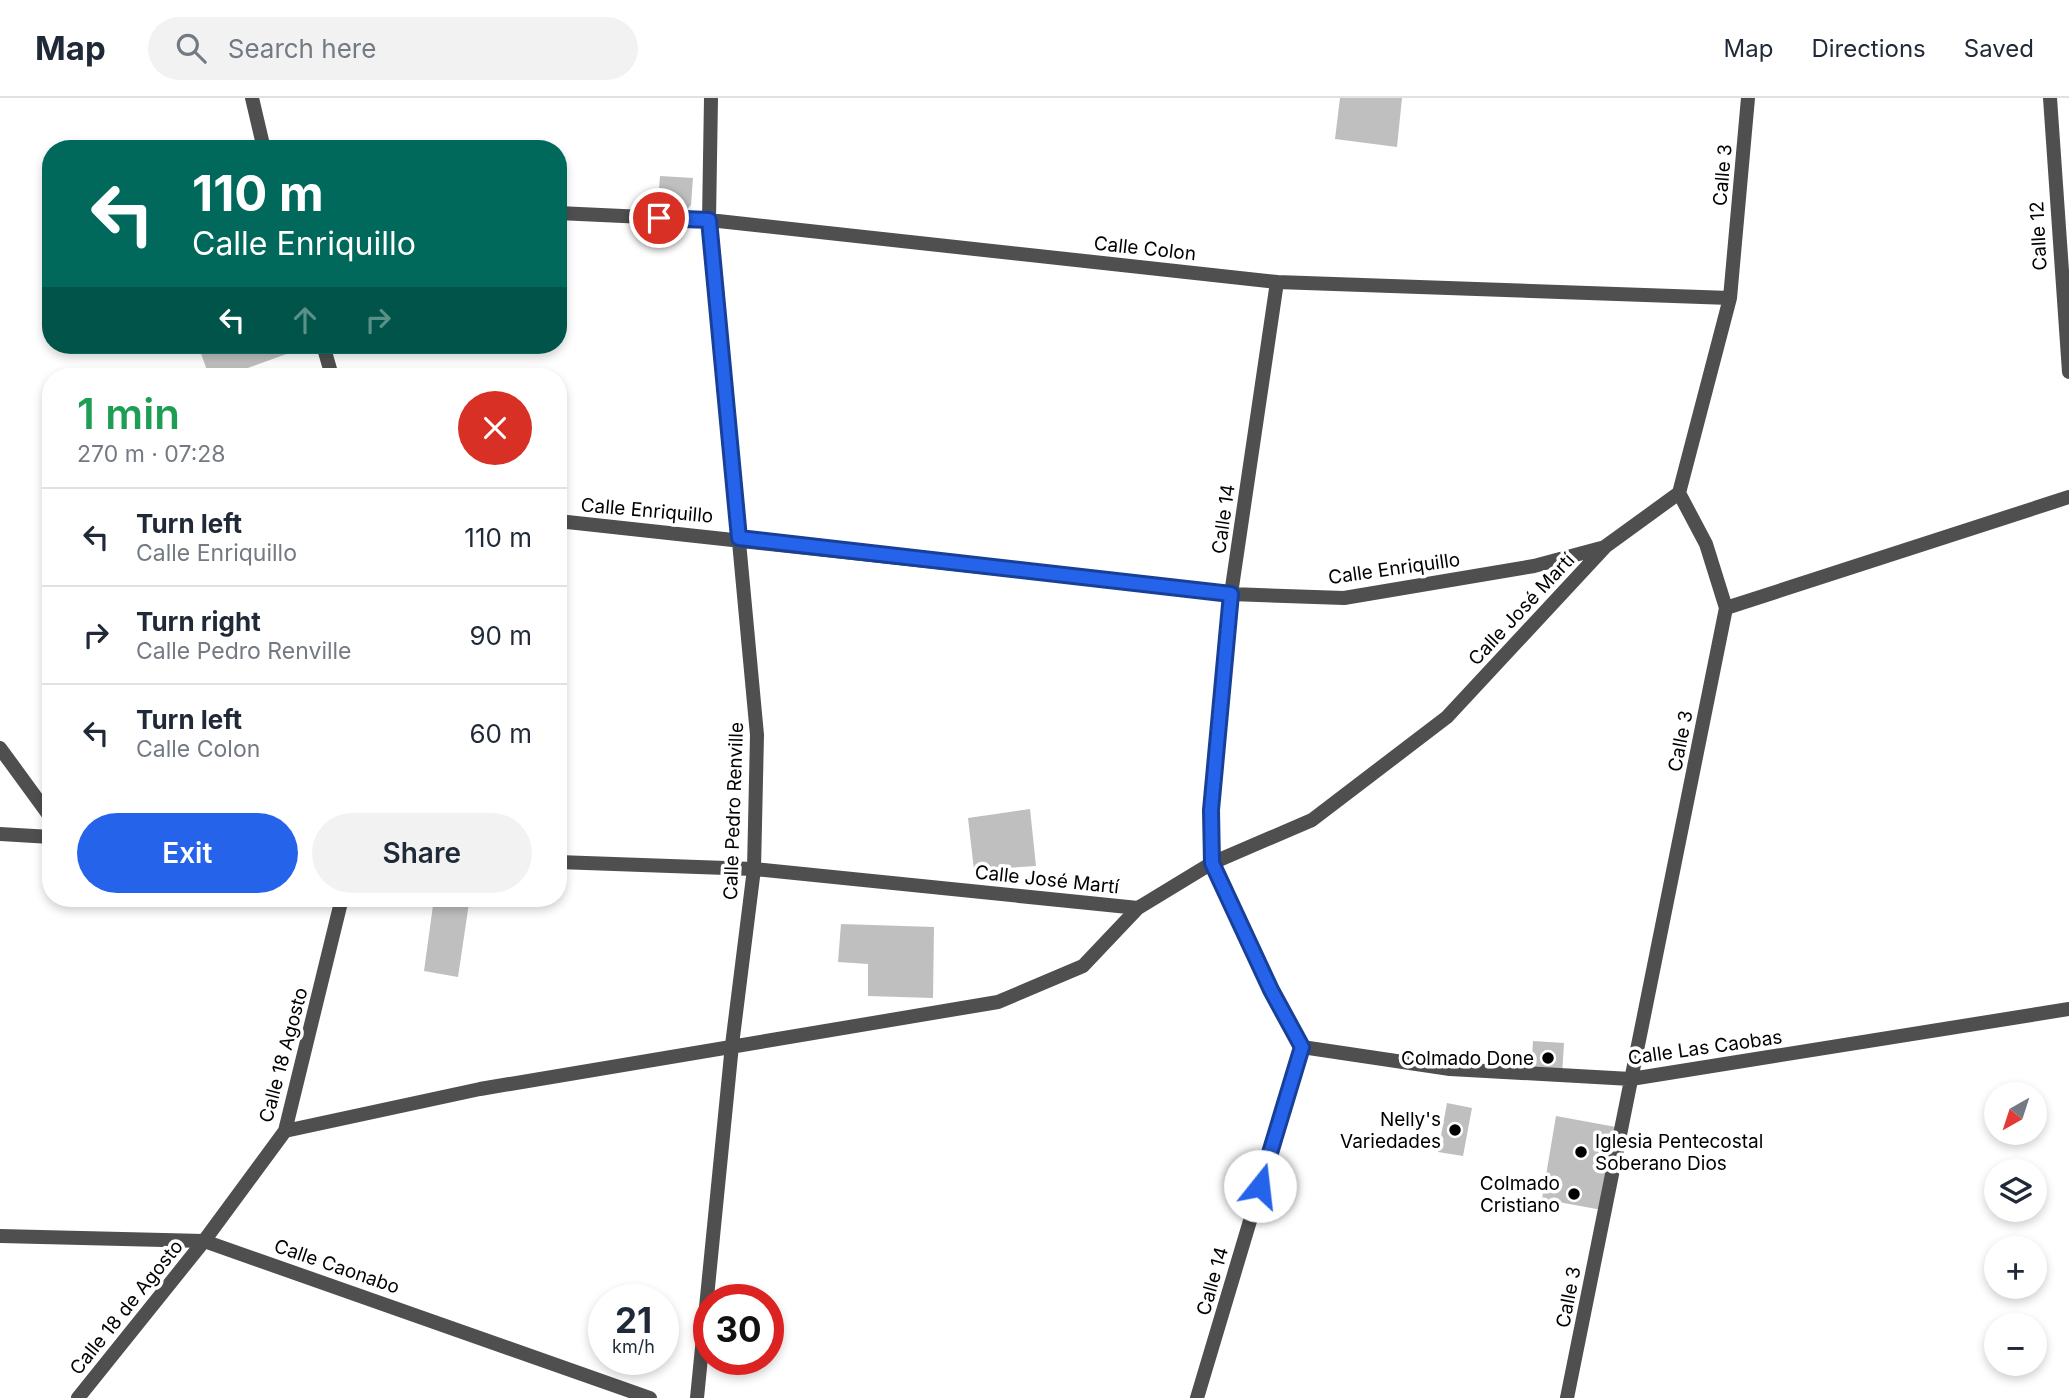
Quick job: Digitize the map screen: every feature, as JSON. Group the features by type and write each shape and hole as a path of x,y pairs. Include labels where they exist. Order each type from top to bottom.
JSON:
{"street":[{"path":"252,98 262,140"},
{"name":"Calle Pedro Renville","path":"697,1398 732,1045 754,869 757,734 709,220 711,98"},
{"name":"Calle 3","path":"1567,1398 1726,608 1706,544 1679,493 1730,298 1748,98"},
{"name":"Calle 12","path":"2050,98 2059,268 2069,372"},
{"name":"Calle Colon","path":"567,213 709,220 1276,282 1730,298"},
{"name":"Calle 14","path":"1198,1398 1302,1047 1271,990 1212,863 1211,810 1231,594 1276,282"},
{"name":"Calle José Martí","path":"567,862 754,869 1138,908 1212,863 1312,820 1447,717 1606,546 1679,493"},
{"path":"1726,608 2069,497"},
{"name":"Calle Enriquillo","path":"567,522 739,538 1231,594 1344,598 1534,566 1606,546"},
{"path":"0,748 42,806"},
{"path":"0,834 42,836"},
{"name":"Calle 18 Agosto","path":"204,1241 285,1131 340,907"},
{"path":"285,1131 480,1089 998,1002 1083,966 1138,908"},
{"name":"Calle Las Caobas","path":"1302,1047 1450,1069 1631,1079 2069,1009"},
{"name":"Calle Caonabo","path":"0,1236 204,1241 650,1398"},
{"name":"Calle 18 de Agosto","path":"78,1398 204,1241"}],"building":[{"path":"1340,98 1402,98 1397,147 1335,139"},
{"path":"660,176 693,178 691,205 680,217 657,215"},
{"path":"201,354 286,354 248,368 206,368"},
{"path":"1030,809 1036,866 974,870 968,818"},
{"path":"433,907 468,907 458,977 424,971"},
{"path":"841,924 934,927 933,998 868,996 868,964 838,962"},
{"name":"Colmado Done","path":"1533,1041 1564,1043 1562,1075 1531,1072"},
{"name":"Nelly's Variedades","path":"1447,1103 1472,1108 1463,1156 1438,1152"},
{"name":"Iglesia Pentecostal Soberano Dios","path":"1556,1116 1616,1127 1602,1210 1542,1199"}],"place":[{"name":"Colmado Done","path":"1548,1058"},
{"name":"Nelly's Variedades","path":"1455,1130"},
{"name":"Iglesia Pentecostal Soberano Dios","path":"1581,1152"},
{"name":"Colmado Cristiano","path":"1574,1194"}],"route":[{"path":"659,218 709,220 739,538 1231,594 1211,810 1212,863 1271,990 1302,1047 1260,1186"}]}
